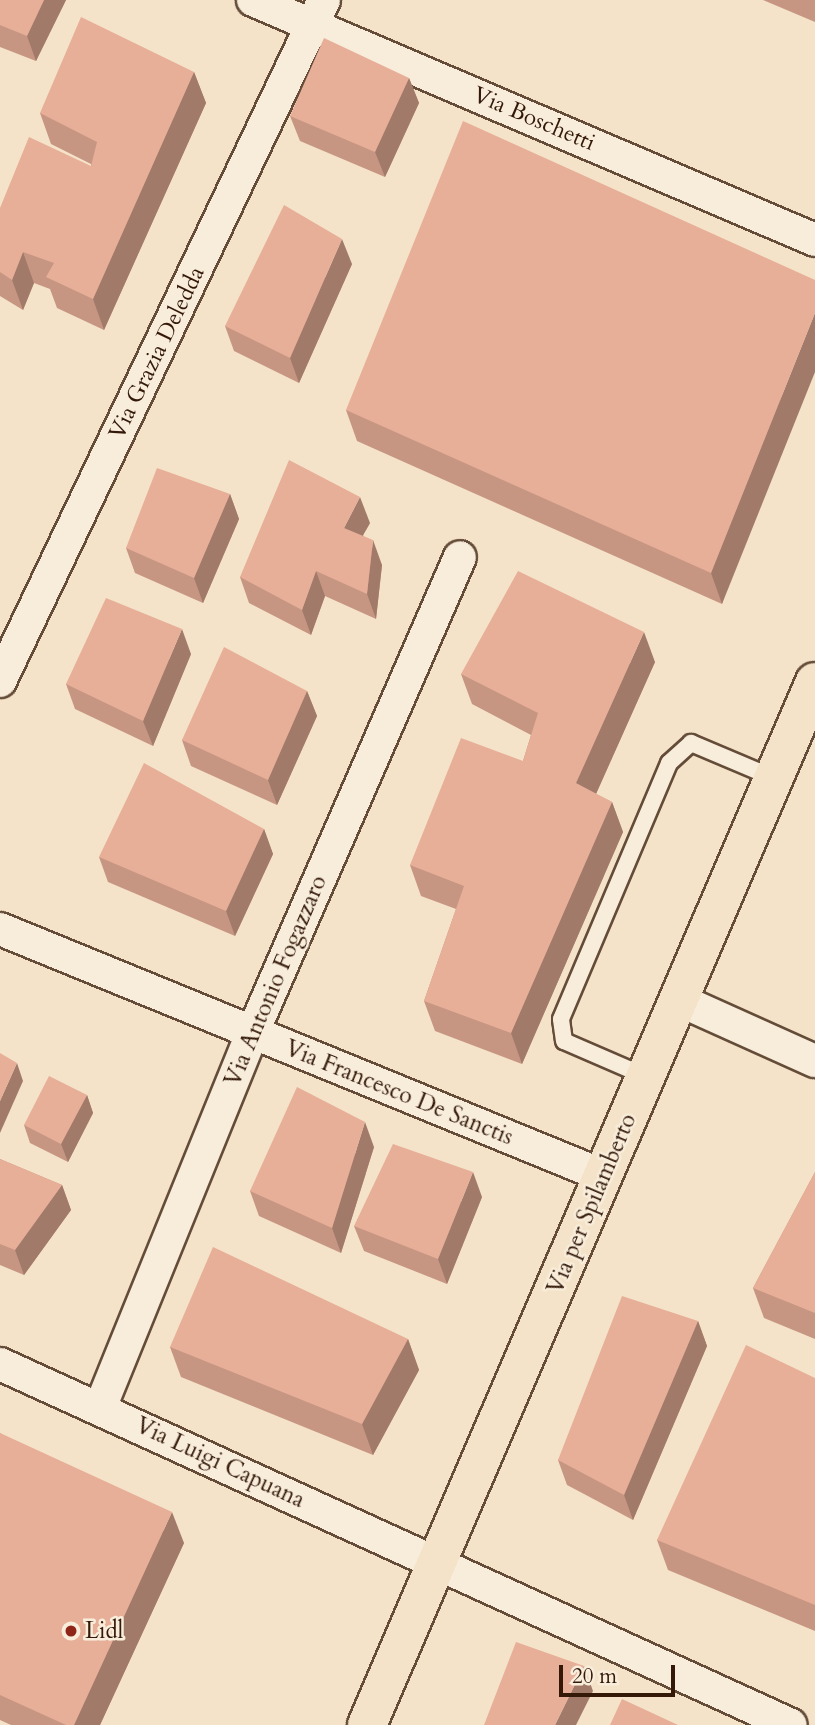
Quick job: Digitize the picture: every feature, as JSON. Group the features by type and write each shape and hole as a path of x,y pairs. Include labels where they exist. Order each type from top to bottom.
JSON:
{"main road":[{"name":"Via per Spilamberto","path":"367,1725 439,1564 815,682"}],"street":[{"name":"Via Boschetti","path":"253,0 319,12 815,240"},
{"name":"Via Grazia Deledda","path":"0,681 319,12"},
{"name":"Via Antonio Fogazzaro","path":"100,1408 252,1034 460,557"},
{"name":"Via Francesco De Sanctis","path":"0,929 604,1176"},
{"path":"679,1000 815,1061"},
{"name":"Via Luigi Capuana","path":"0,1364 792,1725"}],"lane":[{"path":"647,1077 564,1041 561,1019 669,763 691,743 774,778"}],"building":[{"path":"0,0 44,0 27,36 0,25"},
{"path":"81,17 194,72 93,299 46,277 54,263 23,252 12,280 0,272 0,208 29,137 91,166 97,142 40,113"},
{"path":"324,38 409,78 375,152 290,116"},
{"path":"463,121 815,280 815,313 711,573 346,410"},
{"path":"284,205 342,239 290,358 225,326"},
{"path":"289,460 360,497 344,528 373,540 367,594 316,571 302,610 240,577"},
{"path":"157,468 230,494 194,578 126,548"},
{"path":"518,571 644,632 576,783 612,802 511,1033 424,1001 464,886 410,865 461,738 523,761 538,713 461,674"},
{"path":"106,598 182,629 143,721 66,684"},
{"path":"224,647 307,691 268,780 182,740"},
{"path":"144,763 264,829 226,911 99,857"},
{"path":"0,1053 17,1063 0,1101"},
{"path":"49,1076 87,1095 61,1144 24,1125"},
{"path":"297,1087 365,1122 332,1228 250,1191"},
{"path":"393,1144 473,1172 438,1259 354,1226"},
{"path":"0,1159 62,1185 15,1250 0,1244"},
{"path":"815,1172 815,1313 753,1288"},
{"path":"213,1247 408,1339 362,1424 170,1347"},
{"path":"622,1296 698,1321 624,1495 558,1460"},
{"path":"746,1345 815,1378 815,1605 657,1540"},
{"name":"Lidl","path":"0,1433 172,1512 74,1725 66,1725 0,1695"},
{"path":"516,1642 584,1666 555,1725 484,1725"},
{"path":"622,1699 678,1725 610,1725"}],"place":[{"name":"Lidl","path":"71,1631"}]}
